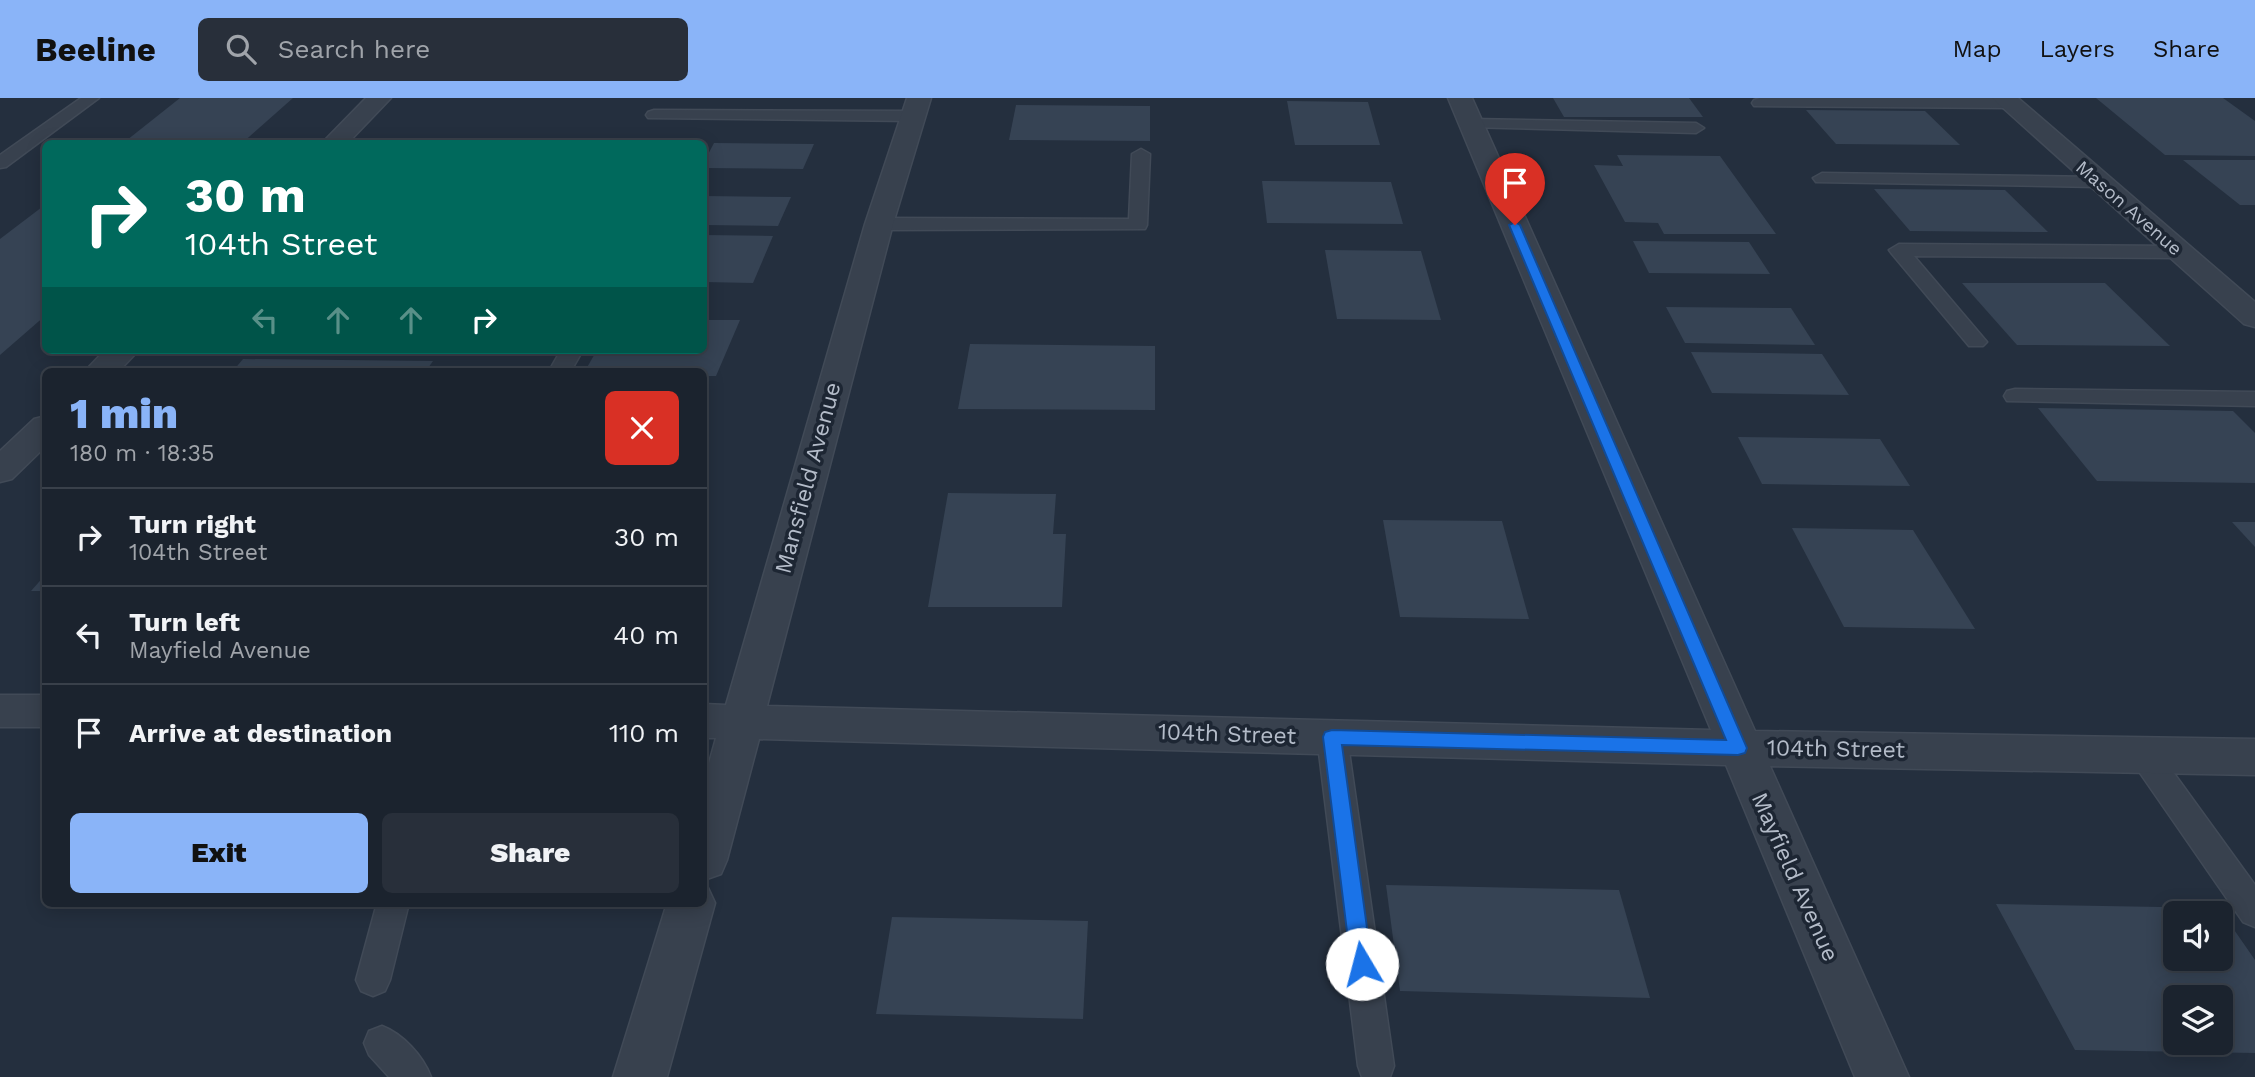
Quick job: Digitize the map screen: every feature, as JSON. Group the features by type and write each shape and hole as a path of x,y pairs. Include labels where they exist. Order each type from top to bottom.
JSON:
{"street":[{"path":"336,140 379,98"},
{"name":"Mason Avenue","path":"2007,101 2255,317"},
{"name":"Mansfield Avenue","path":"707,839 724,721 765,635 879,224 916,107"},
{"name":"Mayfield Avenue","path":"1466,111 1738,748 1882,1077"},
{"path":"105,368 119,354"},
{"path":"0,471 42,430"},
{"path":"0,710 42,711"},
{"name":"104th Street","path":"724,721 1738,748 2255,757"},
{"path":"640,1077 690,907"}],"lane":[{"path":"0,163 91,98"},
{"path":"1760,103 2007,101"},
{"path":"654,115 916,107"},
{"path":"1466,111 1696,128"},
{"path":"879,224 1138,225 1141,154"},
{"path":"1822,178 2098,182"},
{"path":"1976,342 1899,250 2179,252"},
{"path":"2015,396 2255,399"},
{"path":"1332,737 1376,1066"},
{"path":"2144,755 2255,912"},
{"path":"373,980 392,907"},
{"path":"382,1044 412,1077"}],"building":[{"path":"180,98 293,98 246,140 127,140"},
{"path":"1553,98 1689,98 1703,117 1564,117"},
{"path":"2096,98 2223,98 2255,121 2255,156 2165,155"},
{"path":"1287,101 1368,102 1380,145 1295,145"},
{"path":"1016,105 1150,106 1150,141 1009,140"},
{"path":"1806,110 1925,111 1960,145 1836,144"},
{"path":"714,143 814,144 803,169 707,168 707,156"},
{"path":"1617,155 1720,156 1776,234 1664,234 1658,223 1625,222 1594,165 1623,166"},
{"path":"2183,160 2255,160 2255,205 2240,205"},
{"path":"1262,181 1391,182 1403,224 1267,223"},
{"path":"1874,189 2005,190 2048,232 1910,231"},
{"path":"707,196 791,197 778,226 707,225"},
{"path":"42,207 42,318 0,355 0,239"},
{"path":"707,235 773,236 753,283 707,282"},
{"path":"1633,241 1749,242 1770,274 1649,273"},
{"path":"1325,250 1421,251 1441,320 1337,319"},
{"path":"1962,283 2105,283 2170,346 2017,345"},
{"path":"1666,307 1791,308 1815,345 1685,343"},
{"path":"707,320 740,320 716,376 707,376 707,368 587,368 595,354 707,354"},
{"path":"970,344 1155,346 1155,410 958,409"},
{"path":"1691,352 1822,354 1849,395 1712,393"},
{"path":"243,359 433,361 428,368 236,368"},
{"path":"2038,408 2233,411 2255,433 2255,483 2097,481"},
{"path":"1738,437 1880,439 1910,486 1762,484"},
{"path":"948,493 1056,494 1053,534 1066,534 1062,607 928,607"},
{"path":"1383,520 1502,521 1529,619 1400,617"},
{"path":"2232,522 2255,522 2255,547"},
{"path":"1792,528 1913,530 1975,629 1844,627"},
{"path":"42,579 42,591 31,591"},
{"path":"1386,885 1619,890 1650,998 1400,991"},
{"path":"1996,904 2163,907 2163,971 2233,971 2233,928 2255,960 2255,1053 2233,1053 2233,985 2163,985 2163,1051 2075,1050"},
{"path":"892,917 1088,921 1083,1019 876,1014"}],"route":[{"path":"1362,964 1332,737 1738,748 1515,225"}]}
